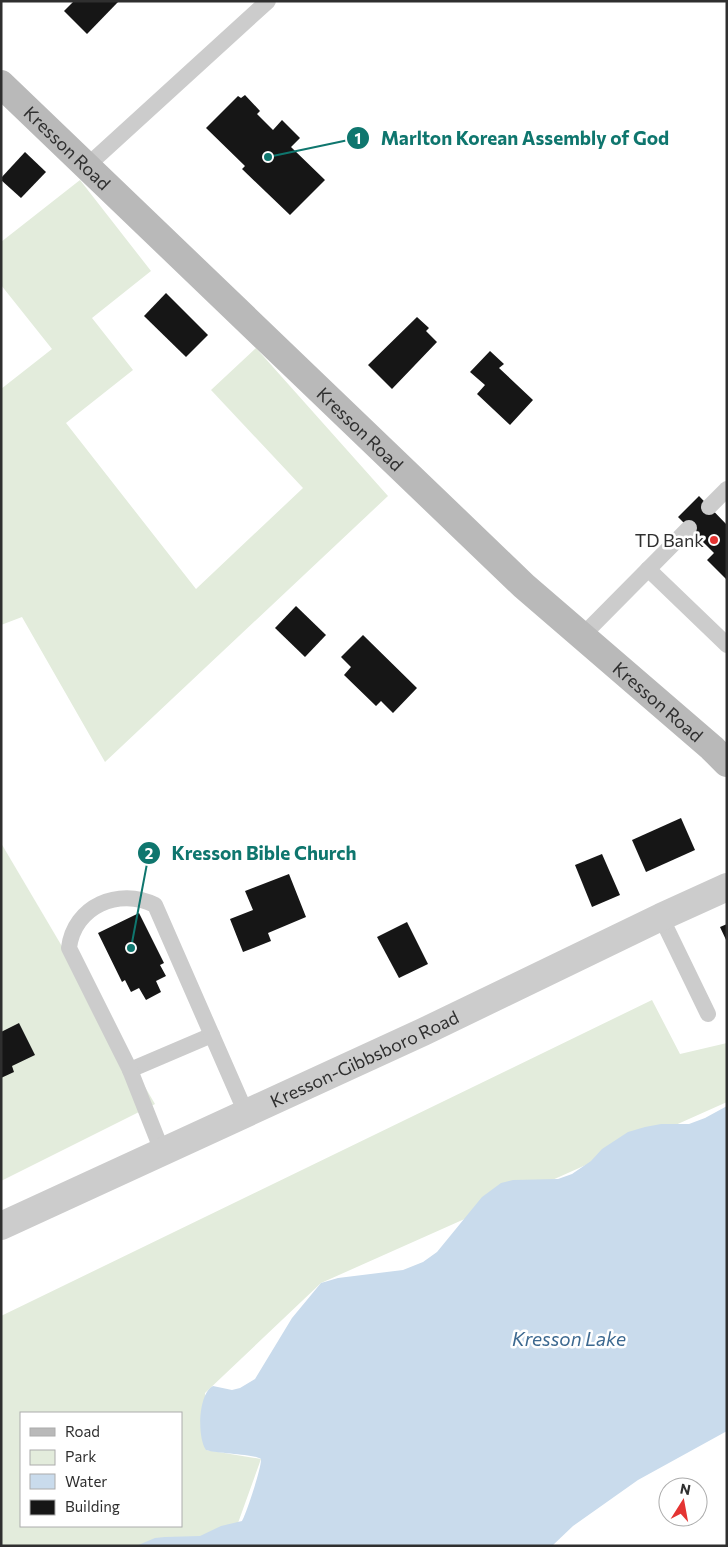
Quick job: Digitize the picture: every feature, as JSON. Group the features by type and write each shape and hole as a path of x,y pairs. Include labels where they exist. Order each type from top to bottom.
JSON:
{"main road":[{"name":"Kresson Road","path":"1,84 516,579 727,763"}],"street":[{"name":"Kresson-Gibbsboro Road","path":"1,1226 423,1032 727,887"}],"lane":[{"path":"87,166 268,1"},
{"path":"709,507 727,489"},
{"path":"582,636 689,528"},
{"path":"648,569 727,645"},
{"path":"162,1151 130,1070 69,948 72,934 80,921 86,913 102,902 127,897 142,899 155,905 246,1113"},
{"path":"661,917 708,1014"},
{"path":"130,1070 212,1035"}],"green space":[{"path":"80,180 151,271 92,318 133,370 66,423 196,589 303,488 211,390 256,348 388,496 105,762 22,617 1,625 1,389 52,349 1,285 1,242"},
{"path":"1,843 155,1104 1,1181"},
{"path":"652,1000 680,1054 727,1043 727,1102 321,1283 205,1393 206,1450 261,1459 238,1523 179,1546 1,1546 1,1316"}],"water":[{"name":"Kresson Lake","path":"727,1106 727,1431 638,1480 573,1526 552,1546 136,1546 155,1538 200,1536 221,1526 242,1521 259,1471 261,1459 252,1456 206,1450 200,1426 204,1398 213,1386 232,1390 240,1388 255,1379 292,1318 321,1283 338,1278 403,1270 423,1262 437,1252 482,1197 501,1183 513,1180 558,1179 572,1174 591,1161 602,1149 628,1132 661,1124 689,1124"}],"building":[{"path":"74,1 119,1 87,34 64,11"},
{"path":"245,95 260,111 257,114 273,130 282,120 300,138 291,147 325,180 290,215 242,169 245,166 206,128 238,96 241,98"},
{"path":"25,152 46,172 21,198 1,178"},
{"path":"166,293 208,335 186,357 144,316"},
{"path":"417,317 429,328 426,331 437,342 392,389 368,365"},
{"path":"490,351 504,364 499,368 533,400 510,425 477,394 485,385 470,372"},
{"name":"TD Bank","path":"699,496 727,525 727,580 707,560 714,553 678,517"},
{"path":"296,606 326,635 305,657 275,628"},
{"path":"363,635 417,688 393,713 381,701 376,706 344,675 351,667 341,657"},
{"path":"681,818 695,850 646,872 632,840"},
{"path":"602,854 620,895 592,907 575,865"},
{"path":"289,874 306,917 268,933 271,941 243,952 230,919 253,910 245,891"},
{"path":"139,913 164,963 160,965 166,976 156,981 161,992 146,1000 139,988 131,992 125,980 122,982 98,933"},
{"path":"407,922 428,964 399,978 377,937"},
{"path":"727,924 727,942 720,927"},
{"path":"19,1023 35,1055 12,1066 14,1072 1,1078 1,1032"}],"place":[{"name":"Marlton Korean Assembly of God","path":"268,157"},
{"name":"TD Bank","path":"714,540"},
{"name":"Kresson Bible Church","path":"131,948"}]}
